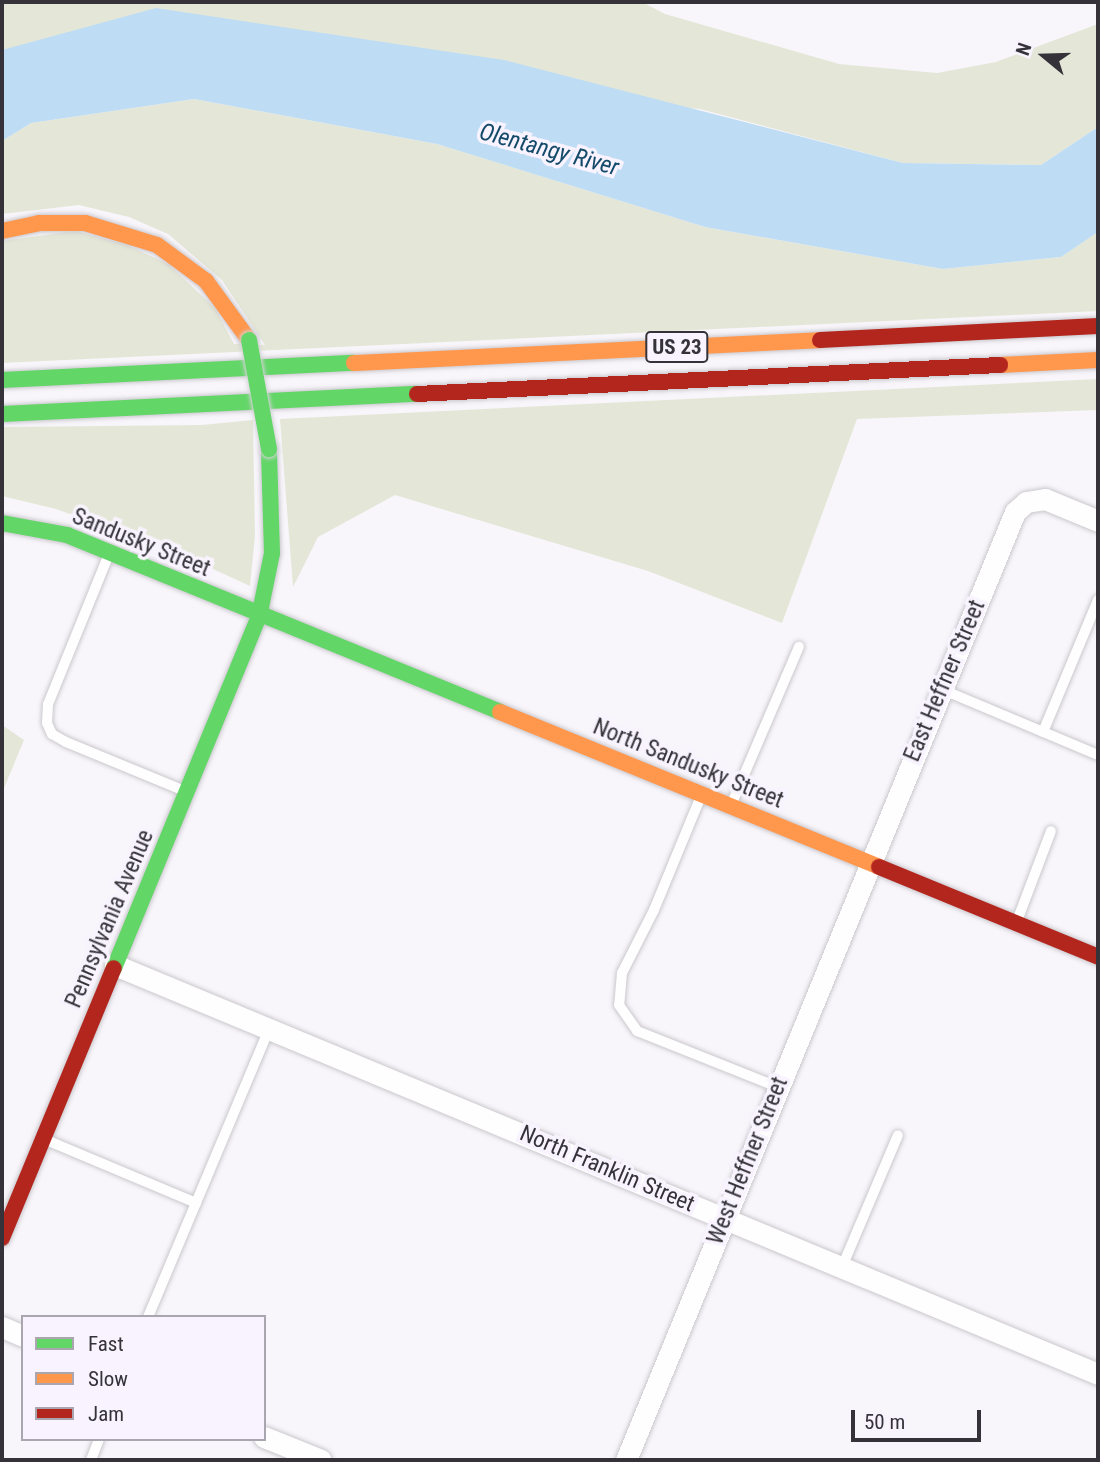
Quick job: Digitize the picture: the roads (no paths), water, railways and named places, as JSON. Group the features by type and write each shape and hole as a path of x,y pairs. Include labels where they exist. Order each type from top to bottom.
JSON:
{"main road":[{"name":"Pennsylvania Avenue","path":"2,231 39,223 85,223 157,245 206,281 249,340 270,449 272,553 259,617 2,1238"},
{"name":"US 23","path":"2,380 1098,327"},
{"name":"US 23","path":"2,414 1098,360"},
{"name":"Sandusky Street","path":"2,523 66,535 259,617"},
{"name":"North Sandusky Street","path":"259,617 319,635 1098,957"}],"street":[{"name":"East Heffner Street","path":"870,863 1015,512 1026,502 1045,499 1098,521"},
{"name":"West Heffner Street","path":"626,1460 870,863"},
{"name":"North Franklin Street","path":"115,965 1098,1374"},
{"path":"2,1328 21,1335"},
{"path":"266,1438 321,1460"}],"lane":[{"path":"110,552 48,704 47,723 52,734 66,742 187,792"},
{"path":"1042,732 1098,600"},
{"path":"731,806 799,647"},
{"path":"941,689 1098,755"},
{"path":"702,794 654,910 622,973 619,1005 625,1020 637,1031 778,1087"},
{"path":"1016,923 1051,831"},
{"path":"149,1315 269,1029"},
{"path":"842,1267 898,1135"},
{"path":"43,1139 196,1203"},
{"path":"91,1460 98,1441"}],"water":[{"name":"Olentangy River","path":"156,8 504,60 903,163 1041,165 1098,127 1098,232 1061,257 943,269 705,227 437,144 194,99 31,123 2,141 2,50"}]}
